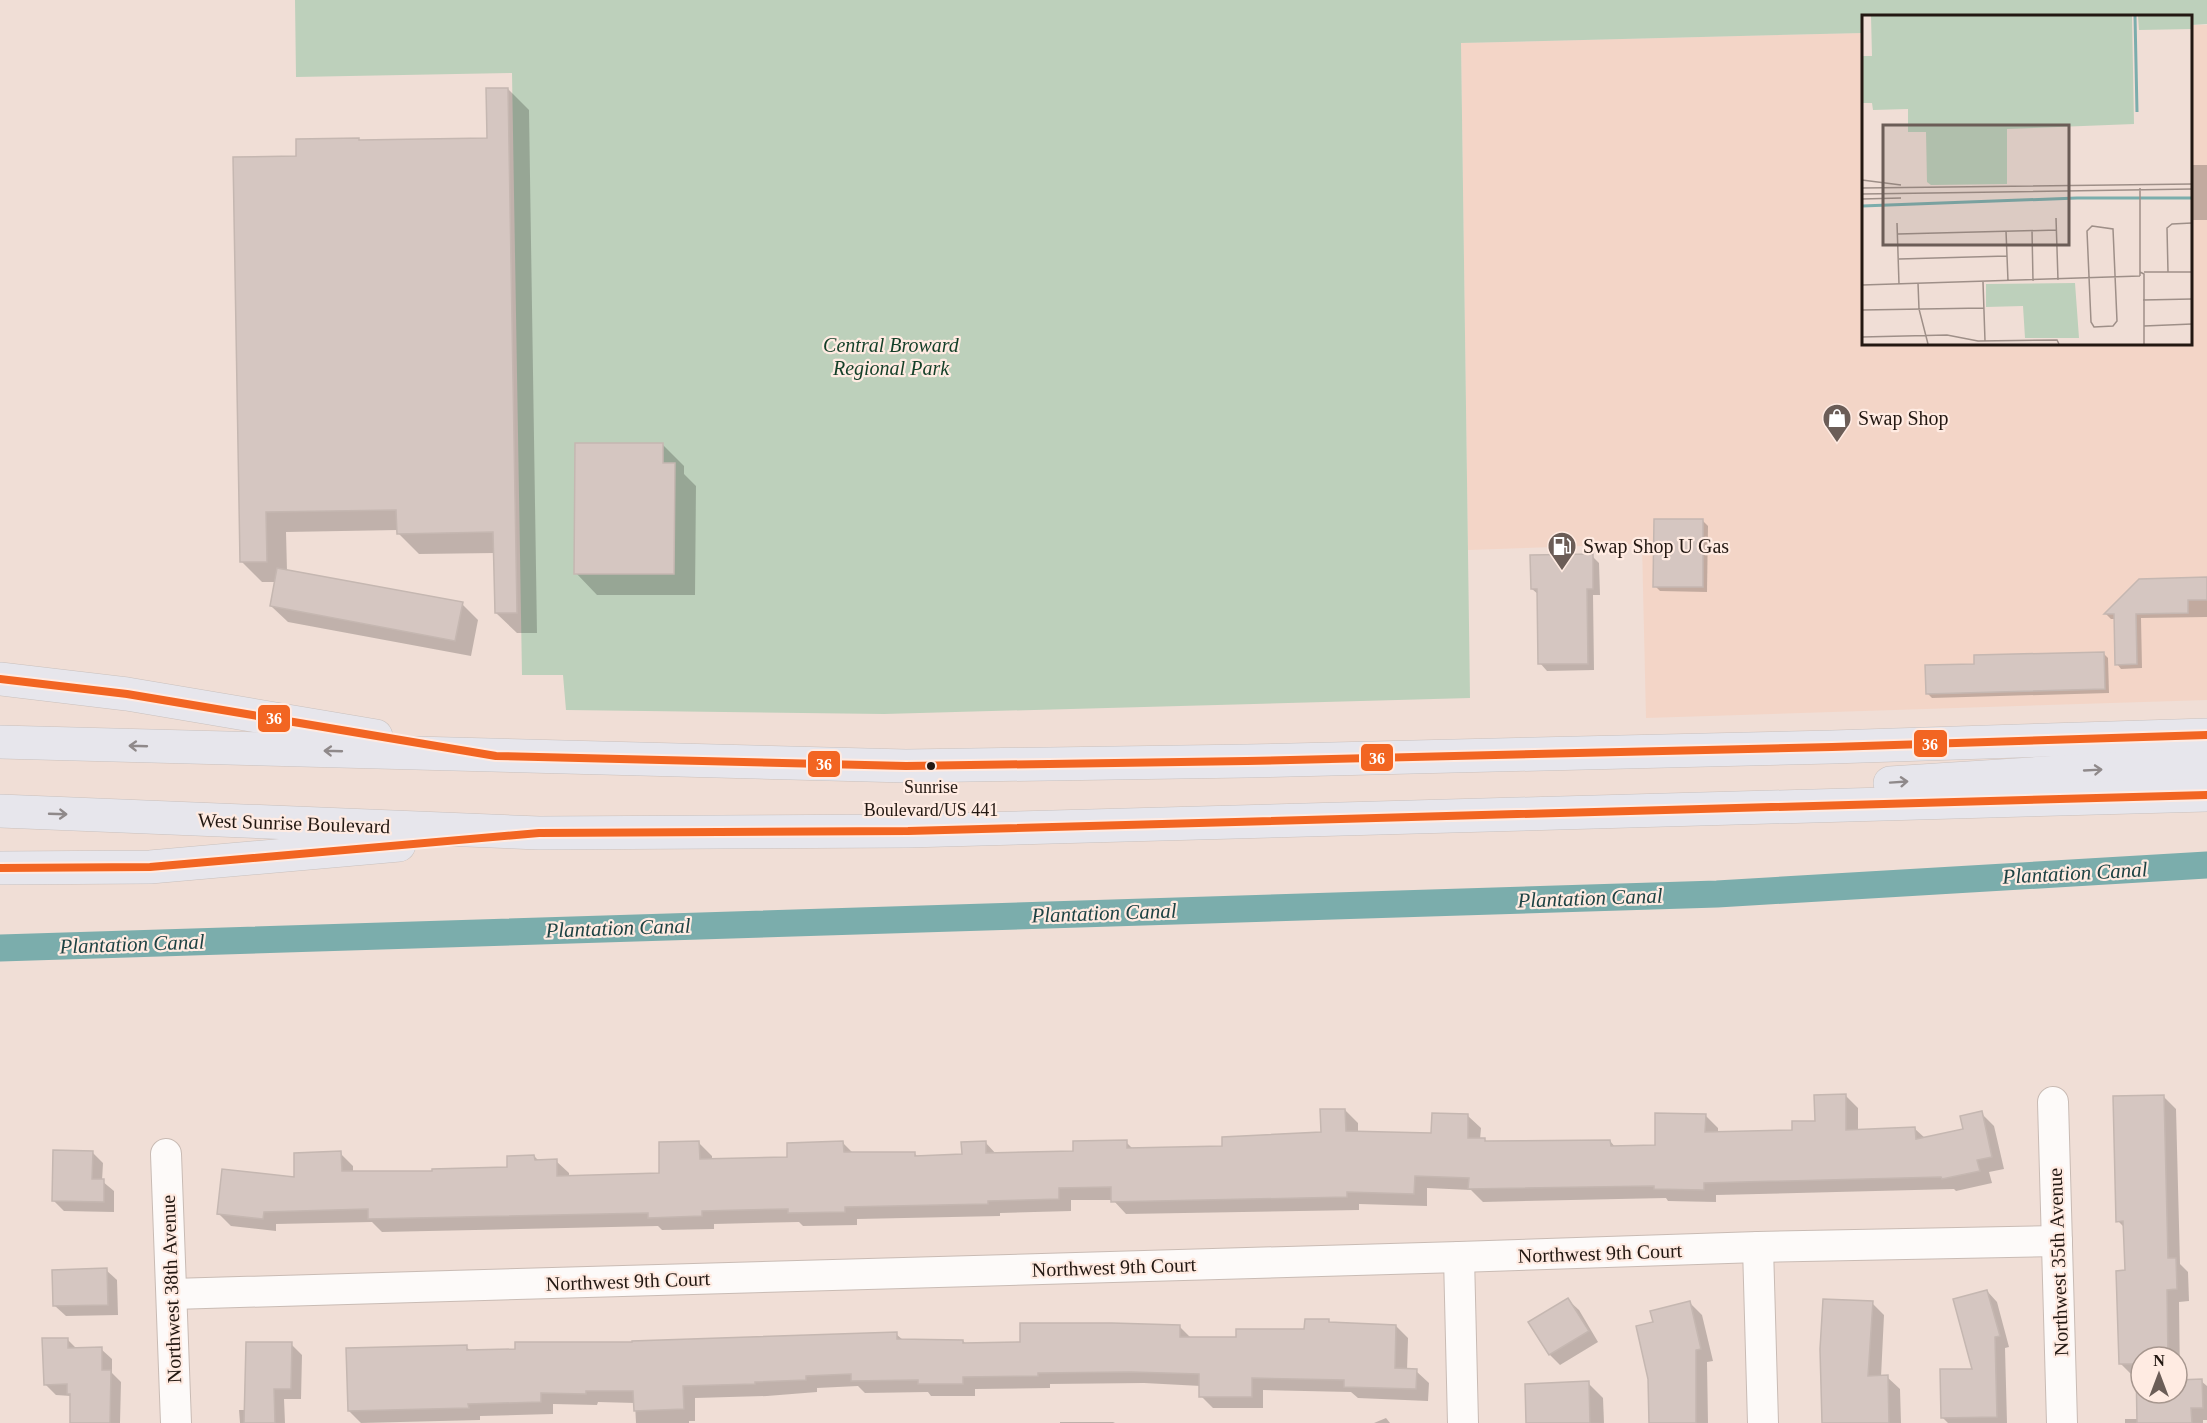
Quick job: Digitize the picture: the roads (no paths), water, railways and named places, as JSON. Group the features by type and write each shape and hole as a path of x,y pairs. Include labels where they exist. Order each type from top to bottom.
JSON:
{"main road":[{"path":"0,679 127,694 496,756"},
{"path":"0,742 906,766 1820,748 2207,735"},
{"path":"1847,806 1870,788 1882,783 2207,765"},
{"name":"West Sunrise Boulevard","path":"0,812 538,833 908,831 2207,795"},
{"path":"0,868 150,867 538,833"}],"street":[{"name":"Northwest 35th Avenue","path":"2053,1102 2062,1423"},
{"name":"Northwest 38th Avenue","path":"166,1154 176,1423"},
{"name":"Northwest 9th Court","path":"172,1294 1758,1247 2057,1241"},
{"path":"1758,1247 1763,1423"},
{"path":"1459,1257 1463,1423"}],"waterway":[{"name":"Plantation Canal","path":"0,948 1717,894 2207,865"}],"place":[{"name":"Swap Shop","path":"1837,444"},
{"name":"Swap Shop U Gas","path":"1562,572"},
{"name":"Sunrise Boulevard/US 441","path":"931,766"}],"park label":[{"name":"Central Broward Regional Park","path":"891,356"}]}
